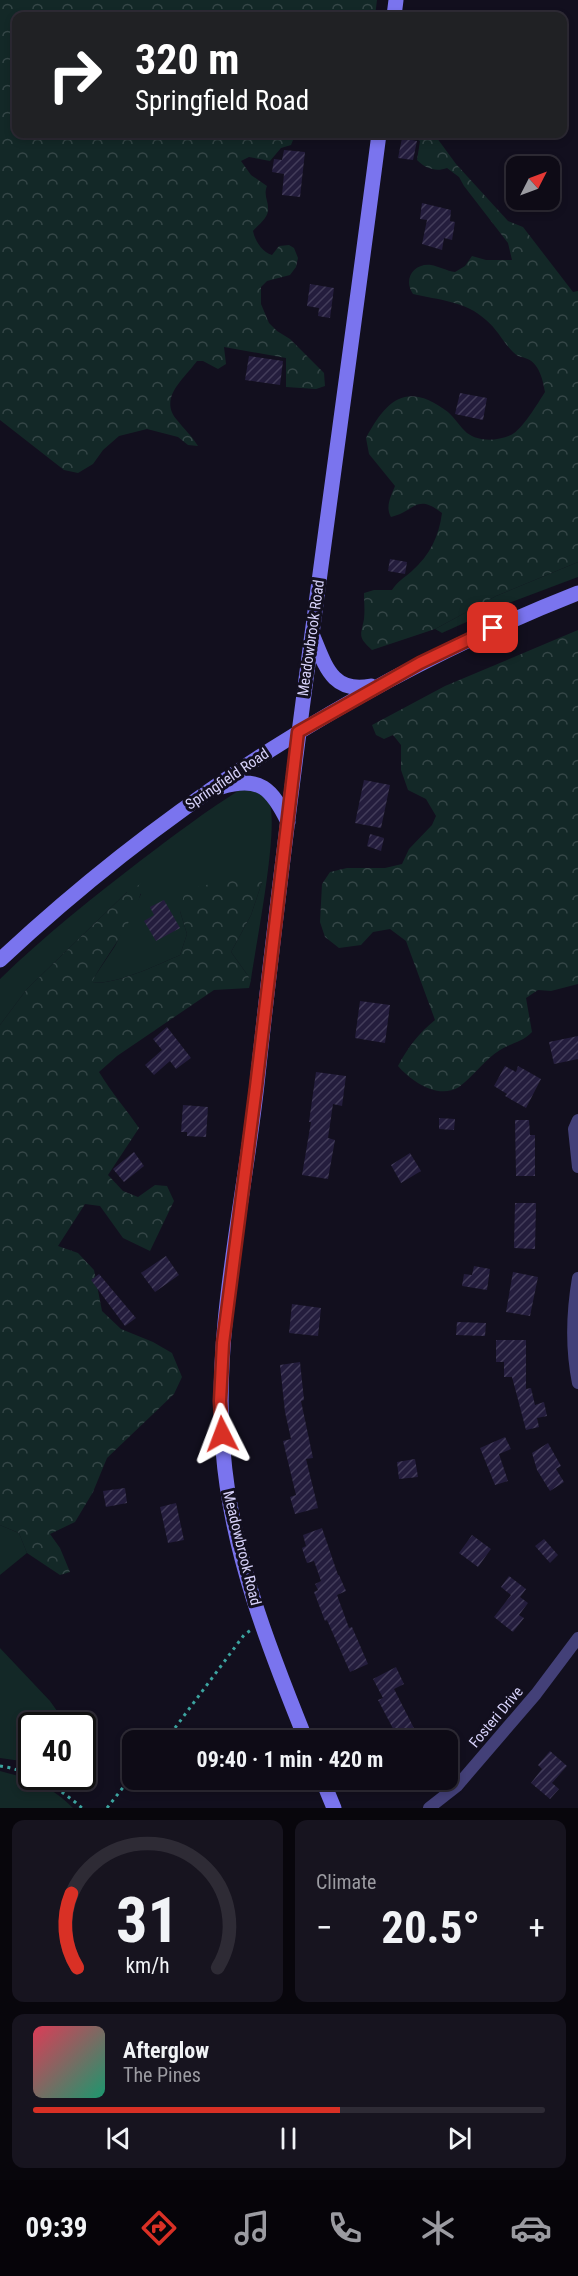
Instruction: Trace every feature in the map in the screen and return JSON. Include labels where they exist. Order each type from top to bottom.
[{"type":"street","name":"Meadowbrook Road","points":[[302,1730],[261,1623],[243,1565],[229,1507],[220,1401],[223,1343],[298,732],[378,138]]},
{"type":"street","name":"Springfield Road","points":[[0,960],[110,864],[208,791],[298,732],[383,684],[474,637],[578,593]]},
{"type":"street","points":[[312,632],[330,673],[339,684],[361,688],[383,684]]},
{"type":"street","points":[[208,791],[245,782],[258,785],[270,791],[277,799],[288,822]]},
{"type":"street","points":[[578,1120],[574,1129],[578,1167]]},
{"type":"street","points":[[578,1278],[572,1335],[578,1383]]},
{"type":"street","name":"Fosteri Drive","points":[[429,1808],[457,1786],[536,1694],[578,1638]]},
{"type":"street","points":[[327,1790],[334,1808]]},
{"type":"path","points":[[173,1730],[244,1635],[261,1623]]},
{"type":"path","points":[[0,1766],[11,1767],[48,1784],[82,1808]]},
{"type":"path","points":[[106,1808],[122,1788]]},
{"type":"green space","points":[[0,0],[377,0],[376,12],[12,12],[12,138],[291,138],[293,140],[291,145],[281,148],[270,161],[249,157],[241,161],[251,175],[267,186],[267,214],[253,231],[257,242],[262,249],[272,255],[279,246],[289,245],[294,248],[298,258],[296,267],[290,275],[267,281],[261,287],[261,304],[269,323],[290,339],[324,373],[325,386],[316,389],[286,387],[286,358],[224,347],[226,364],[218,369],[203,361],[197,361],[172,396],[170,404],[172,412],[198,446],[188,445],[178,437],[147,429],[119,436],[103,450],[93,464],[78,473],[64,470],[0,420]]},
{"type":"green space","points":[[414,138],[437,138],[456,164],[508,221],[523,227],[573,292],[578,291],[578,562],[496,596],[435,629],[372,650],[361,636],[364,593],[374,590],[392,590],[418,565],[433,545],[442,513],[427,504],[421,504],[391,517],[389,505],[395,486],[369,454],[366,438],[374,424],[390,404],[410,396],[434,403],[448,412],[464,431],[472,436],[488,440],[500,438],[511,435],[520,428],[545,392],[534,363],[515,354],[486,320],[461,305],[413,294],[410,289],[412,274],[425,265],[455,272],[465,266],[472,256],[486,260],[512,260],[508,243],[459,177],[447,168],[435,170],[417,160],[420,141]]},
{"type":"green space","points":[[578,562],[578,577],[509,603],[442,633],[435,629],[496,596]]},
{"type":"green space","points":[[578,630],[578,984],[551,991],[538,990],[526,998],[532,1032],[495,1054],[459,1087],[451,1090],[434,1090],[417,1083],[398,1066],[414,1041],[435,1020],[406,941],[390,929],[373,932],[361,945],[339,948],[325,937],[320,922],[322,884],[330,872],[347,868],[385,868],[402,864],[409,849],[432,825],[436,816],[426,799],[408,790],[401,770],[401,745],[393,735],[384,739],[376,735],[372,725],[445,686]]},
{"type":"green space","points":[[241,789],[264,795],[269,802],[272,815],[269,860],[251,980],[231,952],[251,915],[262,882],[180,911],[187,934],[180,955],[123,978],[100,983],[91,982],[115,946],[141,894],[127,892],[27,989],[0,1025],[0,979],[104,889]]},
{"type":"green space","points":[[253,878],[262,882],[251,915],[231,952],[251,980],[249,988],[214,990],[117,1056],[99,1072],[139,1128],[108,1175],[123,1191],[138,1197],[155,1185],[167,1186],[174,1201],[150,1251],[123,1238],[100,1206],[85,1204],[58,1246],[78,1253],[94,1270],[102,1311],[121,1329],[153,1342],[172,1353],[182,1377],[174,1394],[107,1458],[93,1492],[75,1522],[50,1534],[60,1548],[70,1572],[60,1575],[27,1553],[19,1533],[0,1525],[0,1025],[27,989],[127,892],[142,883],[136,908],[92,982],[100,983],[123,978],[180,955],[187,934],[180,911],[185,890],[219,882]]},
{"type":"green space","points":[[0,1525],[19,1533],[27,1553],[0,1575]]},
{"type":"green space","points":[[0,1648],[58,1712],[18,1712],[18,1761],[0,1758]]},
{"type":"green space","points":[[0,1771],[18,1776],[18,1790],[50,1790],[73,1808],[0,1808]]},
{"type":"building","points":[[402,138],[417,141],[413,160],[398,158]]},
{"type":"building","points":[[284,150],[305,152],[300,197],[282,195],[284,174],[272,172],[274,159],[282,160]]},
{"type":"building","points":[[422,203],[451,210],[450,221],[455,222],[452,240],[444,238],[442,250],[422,244],[427,220],[420,219]]},
{"type":"building","points":[[310,284],[334,288],[330,318],[318,316],[319,308],[307,306]]},
{"type":"building","points":[[249,356],[283,361],[280,385],[245,380]]},
{"type":"building","points":[[460,393],[487,398],[483,420],[455,414]]},
{"type":"building","points":[[390,559],[407,562],[405,574],[388,571]]},
{"type":"building","points":[[364,780],[390,785],[381,828],[355,823]]},
{"type":"building","points":[[370,834],[384,838],[381,851],[367,846]]},
{"type":"building","points":[[164,900],[180,928],[156,941],[144,921],[154,915],[150,907]]},
{"type":"building","points":[[360,1001],[390,1005],[385,1043],[355,1038]]},
{"type":"building","points":[[167,1027],[191,1058],[176,1069],[170,1061],[154,1075],[145,1065],[162,1050],[153,1039]]},
{"type":"building","points":[[578,1036],[578,1059],[554,1064],[549,1042]]},
{"type":"building","points":[[505,1066],[516,1072],[518,1066],[541,1079],[526,1108],[505,1096],[507,1094],[494,1086]]},
{"type":"building","points":[[316,1072],[346,1076],[342,1106],[333,1104],[328,1138],[335,1140],[328,1179],[302,1175]]},
{"type":"building","points":[[183,1105],[208,1107],[206,1137],[187,1136],[187,1132],[181,1132]]},
{"type":"building","points":[[439,1118],[455,1119],[454,1130],[439,1129]]},
{"type":"building","points":[[515,1120],[529,1120],[530,1135],[535,1135],[535,1176],[516,1176]]},
{"type":"building","points":[[134,1152],[144,1166],[124,1182],[113,1169]]},
{"type":"building","points":[[410,1153],[421,1171],[401,1183],[391,1165]]},
{"type":"building","points":[[515,1203],[536,1203],[535,1249],[514,1248]]},
{"type":"building","points":[[166,1256],[179,1275],[155,1292],[141,1273]]},
{"type":"building","points":[[474,1266],[490,1269],[487,1290],[462,1286],[464,1274],[472,1275]]},
{"type":"building","points":[[513,1272],[538,1277],[530,1316],[506,1312]]},
{"type":"building","points":[[99,1274],[136,1318],[125,1326],[91,1280]]},
{"type":"building","points":[[292,1304],[321,1308],[318,1336],[289,1333]]},
{"type":"building","points":[[457,1322],[486,1323],[485,1336],[456,1335]]},
{"type":"building","points":[[496,1340],[526,1340],[526,1389],[531,1388],[535,1405],[544,1402],[547,1416],[537,1418],[539,1427],[526,1430],[512,1377],[504,1377],[504,1362],[496,1362]]},
{"type":"building","points":[[300,1362],[304,1400],[301,1401],[313,1458],[306,1459],[318,1508],[295,1514],[290,1497],[296,1495],[283,1441],[291,1439],[285,1412],[280,1365]]},
{"type":"building","points":[[505,1437],[511,1449],[499,1454],[508,1481],[495,1485],[480,1448]]},
{"type":"building","points":[[548,1443],[561,1466],[556,1469],[564,1482],[550,1491],[537,1470],[532,1453]]},
{"type":"building","points":[[415,1459],[418,1477],[399,1479],[397,1462]]},
{"type":"building","points":[[125,1488],[127,1503],[106,1507],[103,1491]]},
{"type":"building","points":[[176,1503],[184,1540],[168,1543],[160,1507]]},
{"type":"building","points":[[322,1528],[346,1591],[337,1595],[349,1628],[352,1627],[368,1664],[350,1672],[327,1620],[325,1621],[314,1592],[318,1590],[315,1584],[321,1581],[314,1561],[307,1563],[302,1548],[306,1546],[303,1535]]},
{"type":"building","points":[[472,1535],[491,1549],[478,1567],[459,1553]]},
{"type":"building","points":[[544,1539],[558,1555],[550,1563],[535,1546]]},
{"type":"building","points":[[509,1576],[526,1589],[520,1597],[528,1603],[519,1615],[524,1618],[513,1632],[494,1617],[511,1595],[501,1587]]},
{"type":"building","points":[[396,1667],[404,1684],[394,1689],[415,1730],[394,1730],[378,1700],[383,1698],[373,1679]]},
{"type":"building","points":[[550,1751],[567,1766],[552,1783],[559,1789],[550,1799],[531,1783],[542,1769],[538,1765]]},
{"type":"route","points":[[222,1434],[220,1401],[223,1343],[298,732],[420,663],[493,628]]}]
